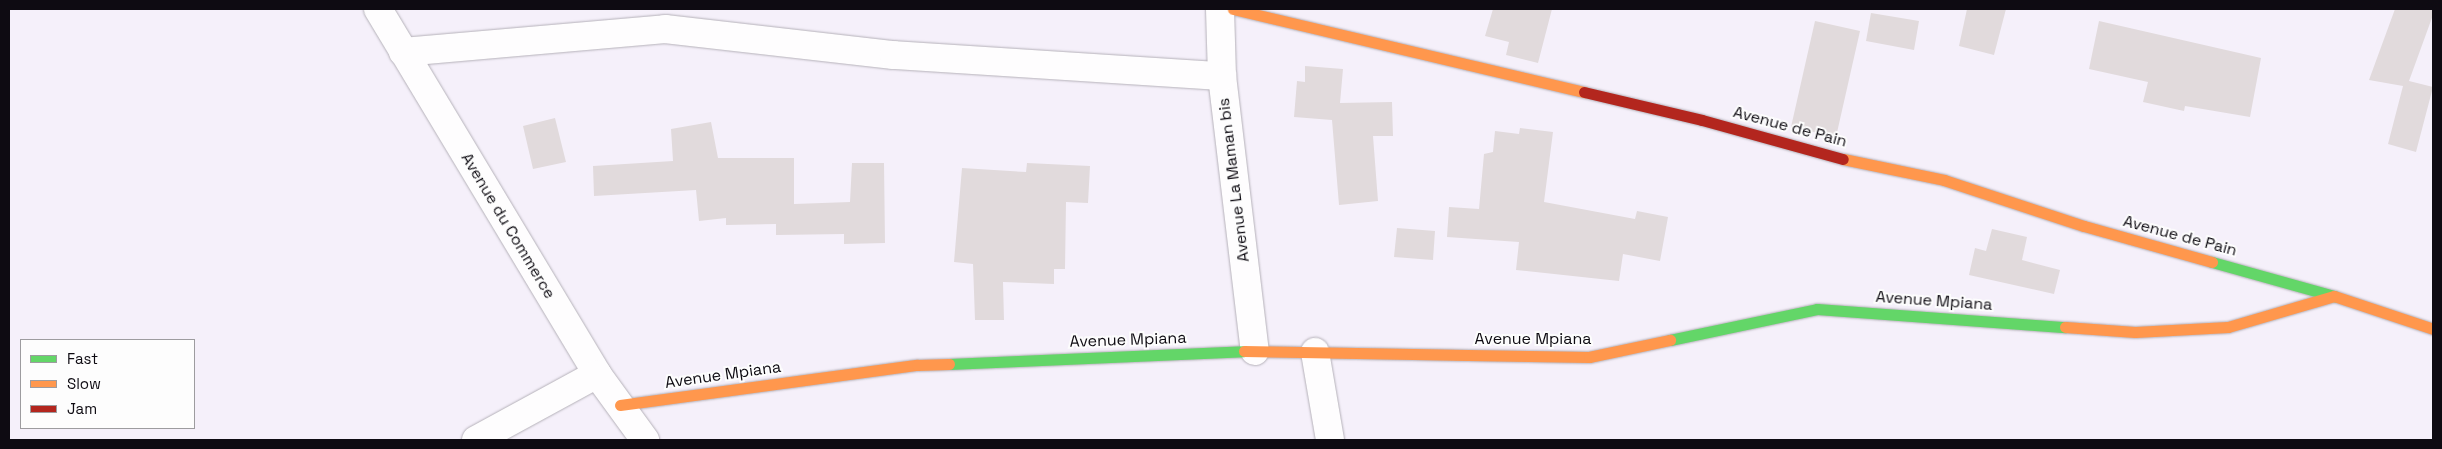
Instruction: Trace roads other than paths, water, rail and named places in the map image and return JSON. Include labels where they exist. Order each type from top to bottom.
[{"type":"street","name":"Avenue du Commerce","points":[[378,9],[597,374],[645,440]]},
{"type":"street","name":"Avenue La Maman bis","points":[[1220,9],[1222,76],[1255,351]]},
{"type":"street","name":"Avenue de Pain","points":[[1233,9],[1702,120],[1826,155],[1944,180],[2084,226],[2334,296]]},
{"type":"street","points":[[403,52],[665,29],[894,55],[1222,76]]},
{"type":"street","points":[[2334,296],[2433,329]]},
{"type":"street","name":"Avenue Mpiana","points":[[620,405],[917,365],[1255,351],[1589,357],[1817,309],[2135,332],[2228,327],[2334,296]]},
{"type":"street","points":[[1316,352],[1330,440]]},
{"type":"street","points":[[476,440],[597,374]]}]
